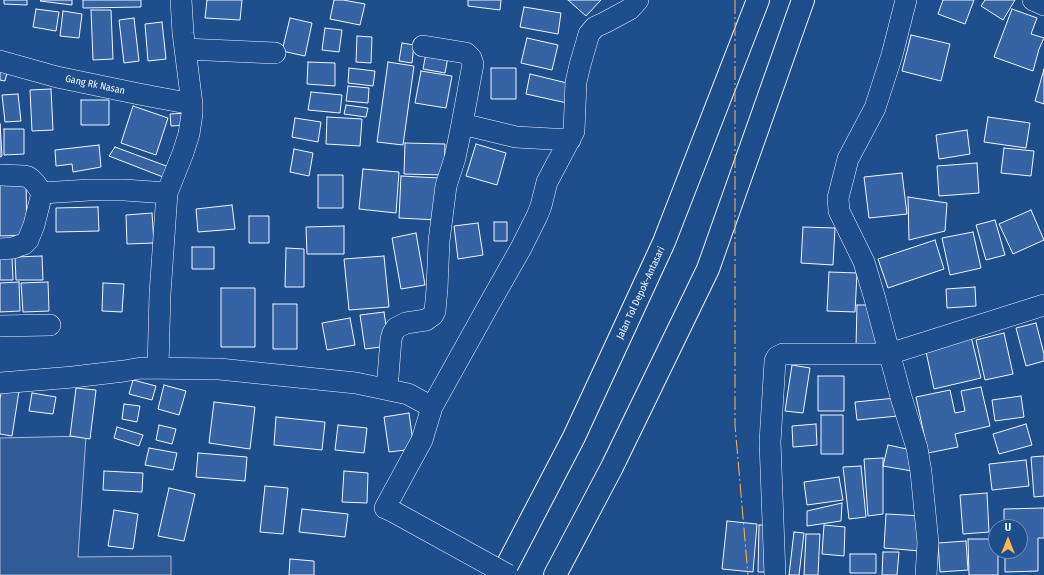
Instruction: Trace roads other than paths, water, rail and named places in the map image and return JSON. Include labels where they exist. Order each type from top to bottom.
[{"type":"highway","name":"Jalan Tol Depok–Antasari","points":[[502,575],[574,437],[664,242],[758,0]]},
{"type":"highway","points":[[554,575],[612,467],[708,269],[803,0]]},
{"type":"street","points":[[158,367],[160,294],[167,193],[183,153],[189,134],[192,114],[181,0]]},
{"type":"street","points":[[508,575],[385,508],[422,440],[432,407],[490,300],[521,248],[541,206],[547,182],[574,131],[576,88],[588,34],[595,27],[630,8],[638,0]]},
{"type":"street","points":[[906,0],[892,55],[875,108],[848,159],[838,198],[839,211],[864,262],[900,397],[917,448],[922,472],[928,543],[926,575]]},
{"type":"street","points":[[1033,0],[1044,5]]},
{"type":"street","points":[[387,389],[391,339],[393,332],[396,328],[406,323],[426,320],[433,315],[435,311],[439,241],[446,186],[455,158],[473,64],[470,56],[466,54],[423,46]]},
{"type":"street","points":[[185,48],[275,53]]},
{"type":"street","name":"Gang Rk Nasan","points":[[0,60],[57,77],[192,104]]},
{"type":"street","points":[[462,124],[516,137],[570,140]]},
{"type":"street","points":[[0,176],[28,177],[42,193]]},
{"type":"street","points":[[42,193],[88,190],[124,190],[167,193]]},
{"type":"street","points":[[0,249],[13,248],[24,244],[28,240],[34,225],[42,193]]},
{"type":"street","points":[[774,575],[770,442],[775,361],[777,357],[783,354],[889,354],[1044,305]]},
{"type":"street","points":[[0,326],[50,324]]},
{"type":"street","points":[[0,383],[72,377],[141,368],[226,369],[356,383],[408,394],[432,407]]}]
